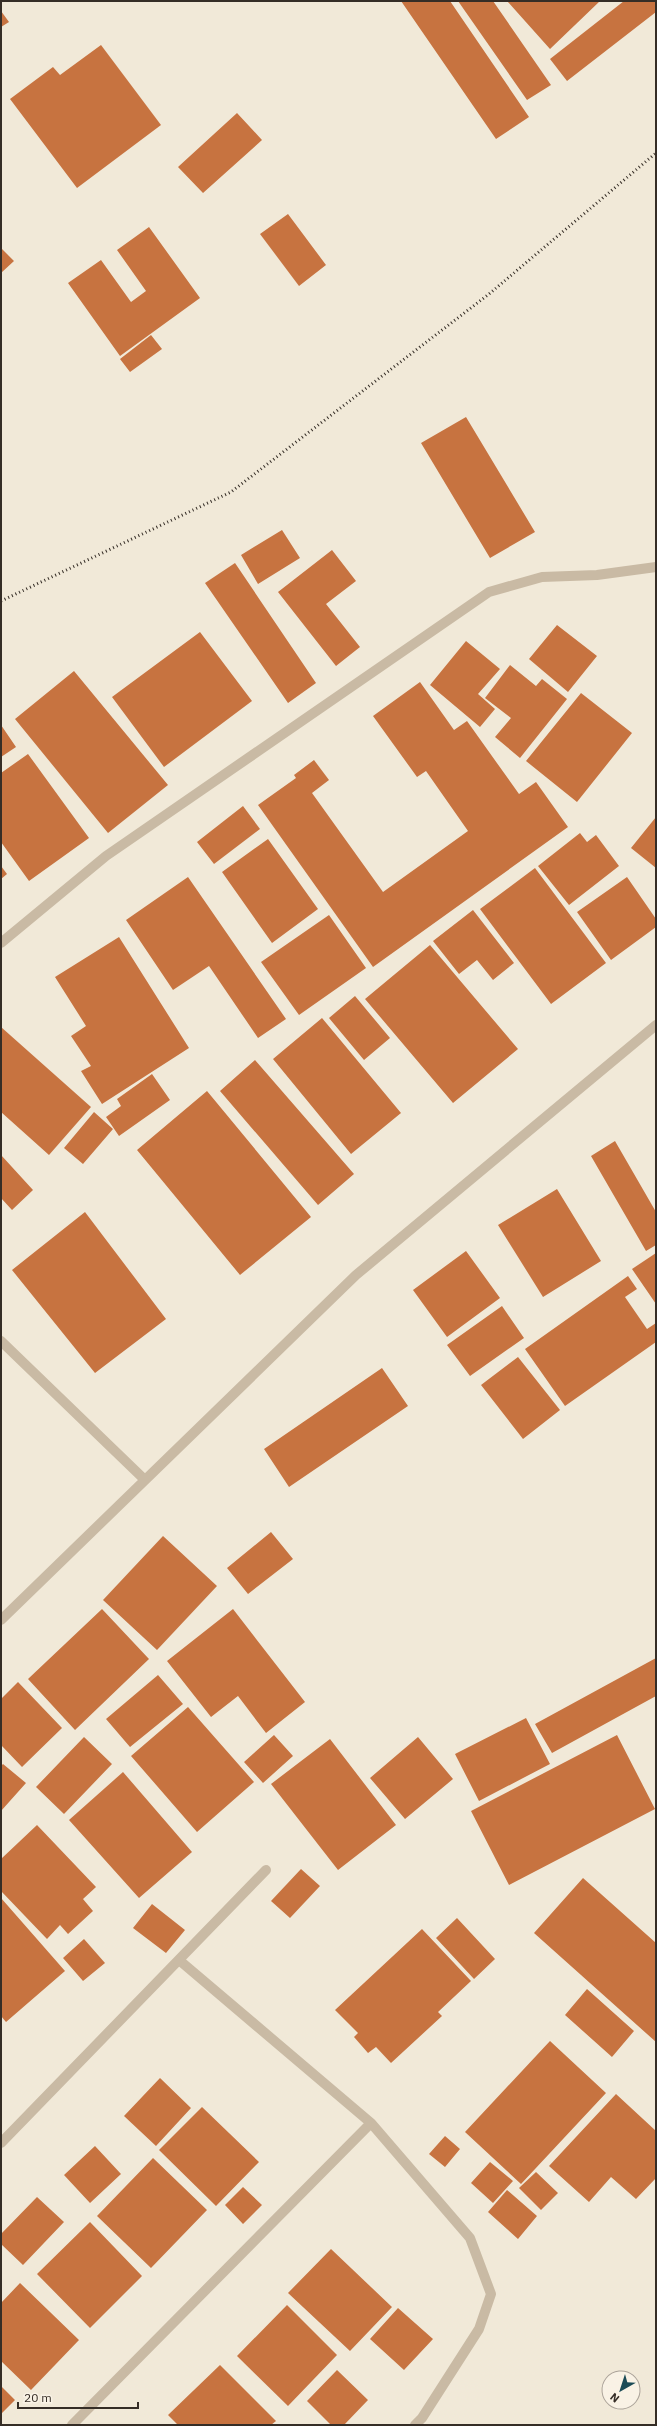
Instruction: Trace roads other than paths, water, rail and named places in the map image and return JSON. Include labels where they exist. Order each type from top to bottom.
[{"type":"street","points":[[1,942],[106,856],[489,592],[542,577],[596,575],[656,567]]},
{"type":"street","points":[[1,1620],[356,1275],[656,1026]]},
{"type":"street","points":[[1,1341],[145,1480]]},
{"type":"street","points":[[1,2144],[266,1870]]},
{"type":"street","points":[[179,1960],[371,2123],[470,2238],[491,2294],[479,2330],[422,2423]]},
{"type":"street","points":[[72,2425],[371,2123]]},
{"type":"railway","points":[[1,601],[231,492],[489,294],[656,153]]}]
